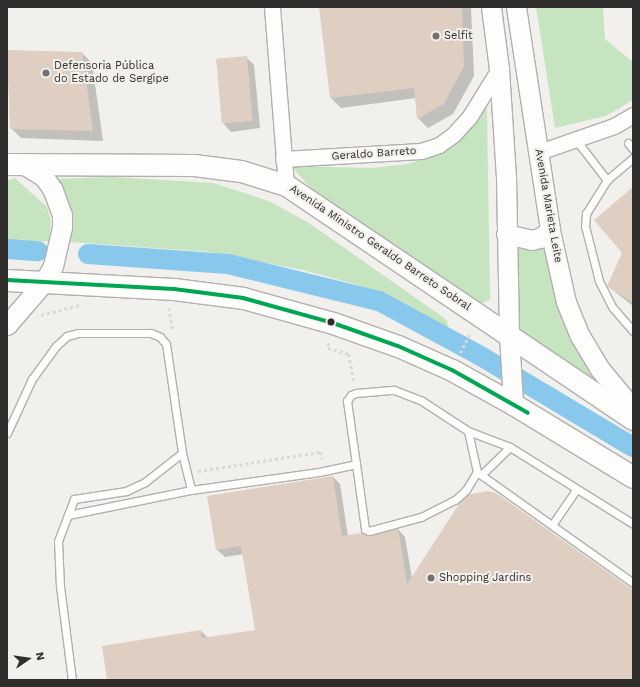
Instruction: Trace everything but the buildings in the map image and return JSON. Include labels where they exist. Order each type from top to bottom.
[{"type":"main road","name":"Avenida Ministro Geraldo Barreto Sobral","points":[[16,164],[75,163],[194,165],[241,171],[286,185],[509,343],[633,419]]},
{"type":"main road","points":[[7,280],[174,289],[243,298],[333,323],[398,346],[513,397],[633,477]]},
{"type":"street","points":[[272,7],[286,185]]},
{"type":"street","points":[[491,7],[499,69],[506,177],[509,343],[513,397]]},
{"type":"street","name":"Avenida Marieta Leite","points":[[516,7],[550,230],[566,302],[580,336],[599,368],[633,409]]},
{"type":"street","name":"Geraldo Barreto","points":[[283,160],[413,152],[439,145],[453,135],[470,116],[499,69]]},
{"type":"street","points":[[539,152],[614,126],[633,115]]},
{"type":"street","points":[[7,325],[44,282],[54,266],[59,248],[62,215],[52,190],[44,176],[16,164]]},
{"type":"street","points":[[506,234],[531,240],[540,238],[550,230]]},
{"type":"lane","points":[[576,140],[607,180]]},
{"type":"lane","points":[[628,143],[633,149]]},
{"type":"lane","points":[[633,158],[607,180],[586,213],[585,226],[599,281],[613,308],[633,331]]},
{"type":"lane","points":[[7,433],[32,379],[56,346],[67,336],[78,333],[151,333],[160,337],[166,344],[182,453],[191,490]]},
{"type":"lane","points":[[510,447],[479,474],[466,490],[439,509],[421,517],[367,531],[365,529],[347,401],[351,395],[356,393],[394,390],[405,392],[468,430],[510,447],[576,490],[633,524]]},
{"type":"lane","points":[[468,430],[479,474],[633,583]]},
{"type":"lane","points":[[72,680],[60,586],[58,541],[74,499],[126,491],[145,482],[182,453]]},
{"type":"lane","points":[[68,515],[191,490],[324,471],[356,464]]},
{"type":"lane","points":[[552,525],[576,490]]},
{"type":"lane","points":[[612,512],[633,530]]},
{"type":"path","points":[[75,284],[80,306]]},
{"type":"path","points":[[21,309],[31,323],[52,310],[87,305]]},
{"type":"path","points":[[162,306],[169,307],[174,338]]},
{"type":"path","points":[[333,323],[328,348],[350,354],[356,393]]},
{"type":"path","points":[[460,352],[471,331]]},
{"type":"path","points":[[194,465],[196,472],[321,452],[324,471]]},
{"type":"green space","points":[[536,7],[603,7],[605,39],[633,62],[633,100],[606,116],[555,128]]},
{"type":"green space","points":[[487,108],[490,300],[479,304],[318,196],[291,166],[373,168],[408,164],[437,155],[453,146]]},
{"type":"green space","points":[[112,177],[213,183],[269,201],[309,223],[447,320],[448,330],[358,285],[303,270],[211,252],[70,242],[71,229],[50,179]]},
{"type":"green space","points":[[15,178],[47,207],[51,222],[49,241],[7,243],[7,181]]},
{"type":"green space","points":[[546,240],[577,347],[593,379],[518,333],[513,243],[522,248],[535,248]]},
{"type":"waterway","points":[[7,249],[38,251]]},
{"type":"waterway","points":[[88,254],[228,264],[379,301],[479,355],[633,447]]},
{"type":"transit line","points":[[7,280],[174,289],[243,298],[333,323],[398,346],[452,370],[528,413]]},
{"type":"place","name":"Selfit","points":[[436,36]]},
{"type":"place","name":"Defensoria Pública do Estado de Sergipe","points":[[46,73]]},
{"type":"place","name":"Shopping Jardins","points":[[431,578]]}]
